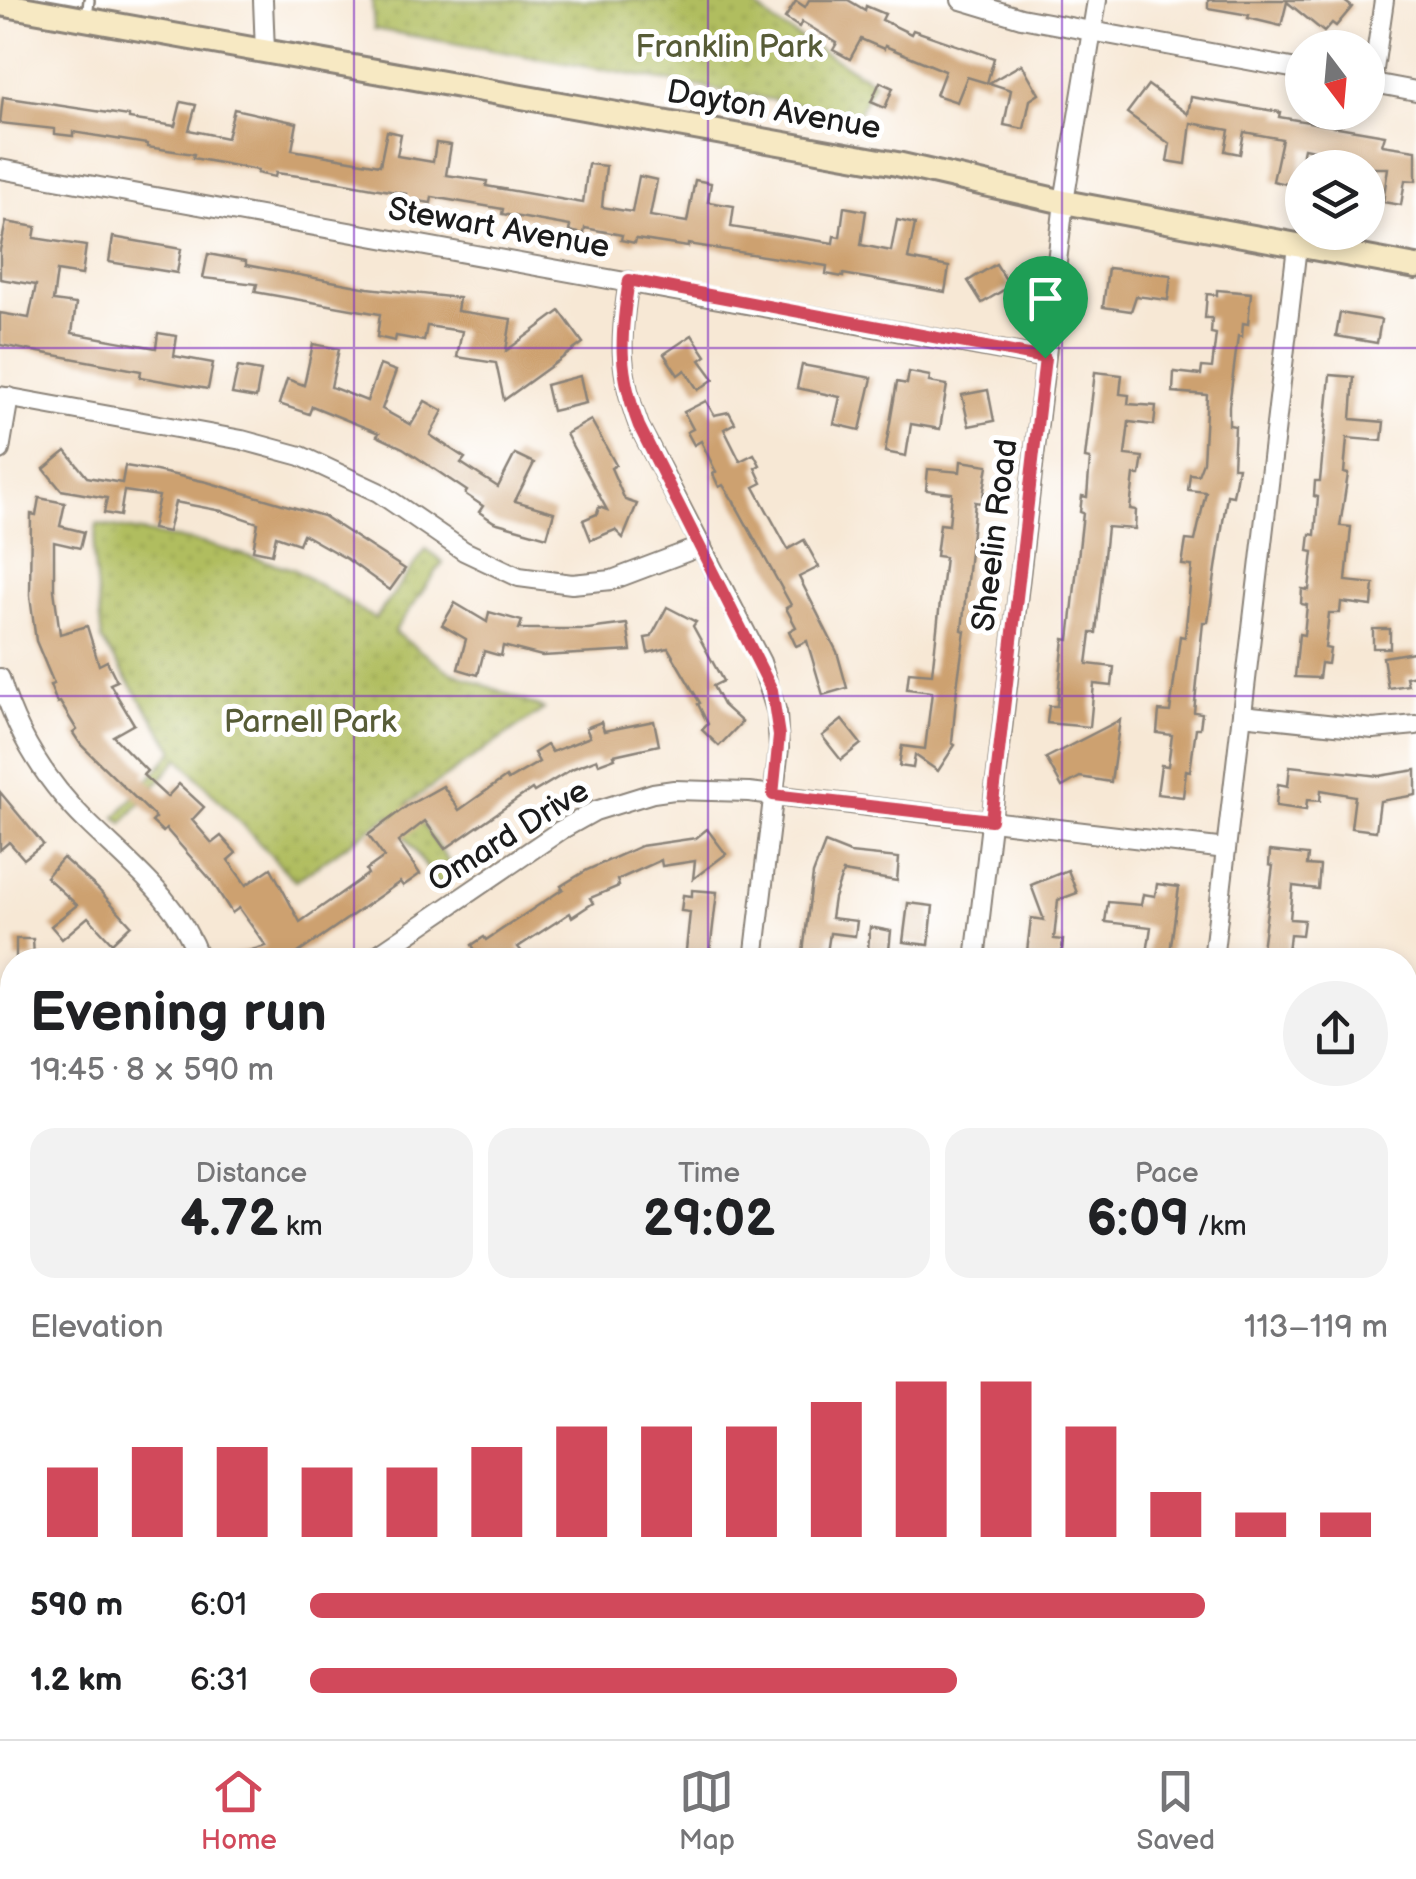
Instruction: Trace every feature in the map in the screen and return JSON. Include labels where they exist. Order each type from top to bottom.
[{"type":"main road","name":"Dayton Avenue","points":[[0,4],[88,10],[266,52],[897,164],[1064,202],[1285,244]]},
{"type":"main road","name":"Dayton Avenue","points":[[1320,250],[1416,267]]},
{"type":"street","points":[[262,0],[266,52]]},
{"type":"street","points":[[962,0],[1021,18],[1285,67]]},
{"type":"street","name":"Sheelin Road","points":[[976,948],[1064,202],[1097,0]]},
{"type":"street","points":[[1379,30],[1384,0]]},
{"type":"street","points":[[1385,86],[1416,91]]},
{"type":"street","name":"Stewart Avenue","points":[[0,168],[1045,358]]},
{"type":"street","points":[[1214,948],[1297,250]]},
{"type":"street","points":[[629,280],[620,341],[627,394],[639,426],[772,690],[779,736],[755,948]]},
{"type":"street","points":[[0,450],[5,396],[242,440],[301,456],[378,492],[464,551],[519,577],[572,584],[612,580],[702,546]]},
{"type":"street","points":[[0,678],[23,736],[55,786],[88,824],[164,896],[195,948]]},
{"type":"street","points":[[1242,715],[1373,729],[1416,725]]},
{"type":"street","name":"Omard Drive","points":[[388,948],[595,811],[674,790],[719,789],[1226,848]]},
{"type":"green space","name":"Franklin Park","points":[[372,0],[749,0],[775,23],[874,82],[858,115],[374,29]]},
{"type":"green space","name":"Parnell Park","points":[[97,524],[202,543],[293,569],[375,619],[426,549],[443,562],[394,632],[447,670],[544,709],[408,803],[457,874],[439,886],[390,815],[295,881],[179,758],[123,823],[116,817],[174,750],[102,641],[93,552]]},
{"type":"building","points":[[809,0],[848,0],[865,10],[866,6],[885,14],[882,20],[911,34],[913,30],[994,58],[987,83],[967,77],[957,102],[936,95],[945,71],[885,46],[884,49],[861,39],[850,59],[833,50],[837,43],[802,22],[799,27],[785,18],[796,1],[805,7]]},
{"type":"building","points":[[1208,0],[1343,0],[1352,7],[1336,26],[1332,23],[1326,30],[1287,2],[1281,26],[1248,18],[1249,15],[1208,8]]},
{"type":"building","points":[[1022,64],[1039,94],[1030,100],[1024,129],[1004,125],[1011,90],[989,83]]},
{"type":"building","points":[[880,82],[893,88],[885,108],[871,102]]},
{"type":"building","points":[[1148,85],[1188,114],[1191,97],[1280,112],[1279,117],[1285,118],[1285,130],[1356,130],[1385,135],[1382,145],[1416,150],[1416,181],[1405,180],[1401,205],[1385,202],[1385,150],[1304,148],[1285,150],[1285,184],[1273,181],[1282,139],[1244,132],[1240,154],[1225,151],[1229,130],[1191,123],[1186,164],[1167,161],[1170,144],[1127,113]]},
{"type":"building","points":[[3,97],[175,126],[181,102],[196,105],[189,130],[227,138],[234,109],[297,123],[292,150],[380,165],[387,131],[401,134],[397,156],[433,162],[436,143],[451,145],[446,175],[583,203],[588,164],[606,166],[602,207],[632,212],[639,176],[657,180],[650,216],[687,222],[695,180],[711,183],[708,202],[734,206],[731,227],[833,243],[834,236],[840,237],[844,207],[866,211],[861,245],[891,251],[897,220],[915,224],[908,259],[949,267],[945,292],[826,274],[827,266],[688,244],[636,239],[635,243],[621,240],[622,235],[585,228],[584,234],[569,231],[570,226],[502,214],[503,209],[432,197],[431,203],[406,199],[407,194],[328,180],[276,173],[275,177],[147,144],[73,132],[73,136],[55,134],[55,129],[0,123]]},
{"type":"building","points":[[6,222],[36,227],[34,238],[86,246],[82,275],[57,271],[53,301],[76,304],[72,333],[156,348],[158,333],[177,336],[174,356],[213,363],[208,389],[140,377],[141,371],[0,345],[0,313],[29,318],[36,285],[0,279],[0,250]]},
{"type":"building","points":[[113,237],[181,249],[177,273],[109,262]]},
{"type":"building","points":[[208,254],[368,288],[459,298],[457,311],[511,319],[506,351],[560,311],[583,343],[504,400],[496,363],[457,357],[462,331],[427,326],[424,341],[377,337],[380,314],[255,292],[257,284],[203,278]]},
{"type":"building","points":[[996,264],[1010,286],[982,303],[968,281]]},
{"type":"building","points":[[1108,268],[1171,275],[1168,300],[1136,296],[1131,311],[1103,307]]},
{"type":"building","points":[[1217,290],[1251,293],[1248,324],[1243,323],[1242,337],[1238,336],[1229,406],[1229,425],[1235,426],[1233,467],[1238,467],[1233,496],[1227,495],[1208,622],[1203,622],[1194,712],[1202,713],[1190,771],[1186,770],[1183,797],[1157,794],[1161,765],[1168,766],[1172,735],[1157,733],[1159,711],[1170,712],[1180,636],[1185,637],[1192,566],[1182,565],[1186,540],[1195,541],[1206,492],[1188,490],[1190,474],[1198,475],[1203,462],[1207,395],[1173,392],[1174,372],[1201,375],[1202,367],[1212,368],[1216,334],[1211,333],[1212,318],[1205,318],[1207,294],[1217,295]]},
{"type":"building","points":[[1340,313],[1381,320],[1377,343],[1336,336]]},
{"type":"building","points":[[692,335],[706,356],[700,360],[714,379],[698,390],[685,370],[678,375],[664,354]]},
{"type":"building","points":[[313,344],[339,349],[331,387],[367,401],[380,365],[396,371],[382,409],[411,425],[425,401],[443,411],[430,435],[465,458],[461,463],[498,487],[515,454],[534,463],[515,501],[554,512],[547,537],[494,522],[479,512],[483,506],[465,494],[467,491],[403,448],[377,436],[379,433],[312,406],[309,414],[279,404],[287,379],[304,385]]},
{"type":"building","points":[[802,365],[872,378],[860,430],[834,424],[840,397],[797,388]]},
{"type":"building","points":[[238,367],[261,371],[256,398],[232,394]]},
{"type":"building","points":[[909,372],[930,376],[929,382],[947,385],[940,429],[911,424],[906,456],[885,452],[897,382],[907,384]]},
{"type":"building","points":[[1095,372],[1122,375],[1120,394],[1129,395],[1128,404],[1156,406],[1154,425],[1129,422],[1125,455],[1143,457],[1140,475],[1134,475],[1130,509],[1136,510],[1135,529],[1107,527],[1096,633],[1091,633],[1087,664],[1114,667],[1112,686],[1094,684],[1090,727],[1047,723],[1049,706],[1057,706],[1064,639],[1069,640],[1082,496],[1087,497],[1090,459],[1085,458]]},
{"type":"building","points":[[1330,375],[1354,377],[1351,419],[1384,422],[1382,441],[1347,438],[1344,473],[1348,474],[1340,526],[1351,527],[1346,581],[1374,584],[1372,606],[1341,602],[1340,613],[1329,613],[1325,648],[1330,649],[1328,664],[1321,663],[1319,678],[1295,677],[1299,634],[1304,635],[1307,605],[1301,604],[1302,589],[1309,590],[1313,552],[1308,551],[1310,534],[1315,535],[1315,481],[1320,481]]},
{"type":"building","points":[[580,376],[586,403],[552,411],[546,385]]},
{"type":"building","points":[[988,390],[994,421],[969,426],[962,395]]},
{"type":"building","points":[[706,401],[714,415],[729,412],[735,423],[724,429],[740,461],[754,454],[762,483],[754,487],[788,549],[804,540],[819,567],[799,577],[837,652],[847,688],[823,695],[807,641],[796,646],[789,631],[796,627],[786,608],[791,605],[734,502],[723,485],[719,487],[701,441],[694,445],[687,432],[693,429],[684,412]]},
{"type":"building","points":[[591,420],[616,465],[611,468],[625,500],[637,504],[623,538],[615,530],[591,540],[583,520],[597,514],[599,507],[607,510],[566,434]]},
{"type":"building","points":[[66,451],[87,477],[122,483],[125,466],[156,471],[323,516],[405,569],[390,590],[303,534],[299,544],[276,536],[272,554],[253,550],[258,523],[175,502],[168,532],[152,529],[159,496],[124,491],[120,516],[104,513],[107,498],[61,490],[44,469]]},
{"type":"building","points":[[961,461],[988,465],[982,503],[975,502],[952,743],[955,745],[938,771],[915,755],[913,768],[899,766],[902,746],[925,749],[932,692],[907,689],[909,672],[932,674],[945,557],[936,556],[940,524],[949,525],[952,493],[926,490],[928,469],[960,472]]},
{"type":"building","points":[[39,498],[65,503],[60,526],[84,532],[80,548],[54,542],[54,590],[60,634],[87,626],[99,665],[107,661],[117,681],[110,684],[134,724],[113,736],[147,771],[143,775],[167,797],[179,784],[204,807],[192,820],[212,843],[221,836],[236,853],[228,860],[246,885],[271,868],[300,922],[368,874],[366,870],[384,857],[368,835],[443,786],[459,810],[506,777],[508,780],[539,762],[534,753],[547,745],[552,752],[590,737],[586,728],[601,722],[604,731],[654,721],[659,745],[574,768],[534,792],[532,789],[445,849],[425,821],[398,842],[420,874],[403,886],[400,882],[305,948],[259,948],[266,946],[239,908],[232,913],[211,880],[166,829],[163,832],[152,822],[156,818],[81,745],[73,733],[77,730],[60,702],[57,703],[50,685],[54,684],[36,641],[30,596],[31,514],[36,515]]},
{"type":"building","points":[[455,603],[487,622],[489,612],[522,621],[519,629],[588,629],[627,624],[631,651],[542,656],[503,646],[501,656],[484,651],[478,675],[458,669],[466,639],[442,625]]},
{"type":"building","points":[[667,607],[696,622],[693,626],[723,681],[713,686],[723,705],[742,722],[719,746],[702,730],[708,724],[700,703],[668,648],[648,653],[645,638],[651,637]]},
{"type":"building","points":[[1373,629],[1390,629],[1390,648],[1373,648]]},
{"type":"building","points":[[1414,652],[1416,675],[1406,677],[1408,685],[1388,688],[1383,657]]},
{"type":"building","points":[[842,720],[861,744],[841,760],[822,736]]},
{"type":"building","points":[[1120,720],[1111,782],[1080,777],[1062,787],[1046,758]]},
{"type":"building","points":[[1290,766],[1379,776],[1416,770],[1416,795],[1380,801],[1376,831],[1351,828],[1355,796],[1321,790],[1320,801],[1307,800],[1306,810],[1276,806],[1278,784],[1288,786]]},
{"type":"building","points":[[0,792],[43,844],[24,859],[9,842],[0,850]]},
{"type":"building","points":[[707,829],[726,854],[693,879],[695,861],[662,866],[661,860],[617,880],[619,886],[590,898],[593,903],[572,917],[570,913],[519,948],[472,945],[484,937],[486,940],[587,870],[641,846],[696,838]]},
{"type":"building","points":[[825,843],[850,853],[899,858],[897,881],[843,872],[831,918],[857,921],[855,936],[830,933],[828,948],[804,948],[813,874]]},
{"type":"building","points":[[1270,851],[1308,855],[1307,865],[1320,866],[1318,889],[1293,886],[1290,919],[1304,920],[1302,935],[1290,934],[1288,948],[1262,948],[1273,866],[1269,865]]},
{"type":"building","points":[[63,858],[131,925],[112,943],[88,917],[62,939],[51,926],[77,905],[46,877]]},
{"type":"building","points":[[1068,870],[1077,893],[1058,900],[1054,939],[1063,940],[1062,948],[1027,948],[1031,918],[1044,920],[1031,885]]},
{"type":"building","points":[[1157,884],[1179,887],[1171,948],[1148,948],[1151,927],[1105,922],[1108,902],[1141,905],[1143,894],[1155,896]]},
{"type":"building","points":[[692,890],[717,892],[710,948],[686,948],[690,912],[681,911],[683,895],[692,896]]},
{"type":"building","points":[[908,903],[933,906],[929,945],[903,942]]},
{"type":"building","points":[[870,927],[891,931],[889,948],[868,948]]},
{"type":"building","points":[[16,939],[33,939],[33,948],[16,948]]},
{"type":"route","points":[[629,280],[1045,358],[991,820],[773,795],[779,736],[772,690],[639,426],[627,394],[620,341],[629,280]]}]
